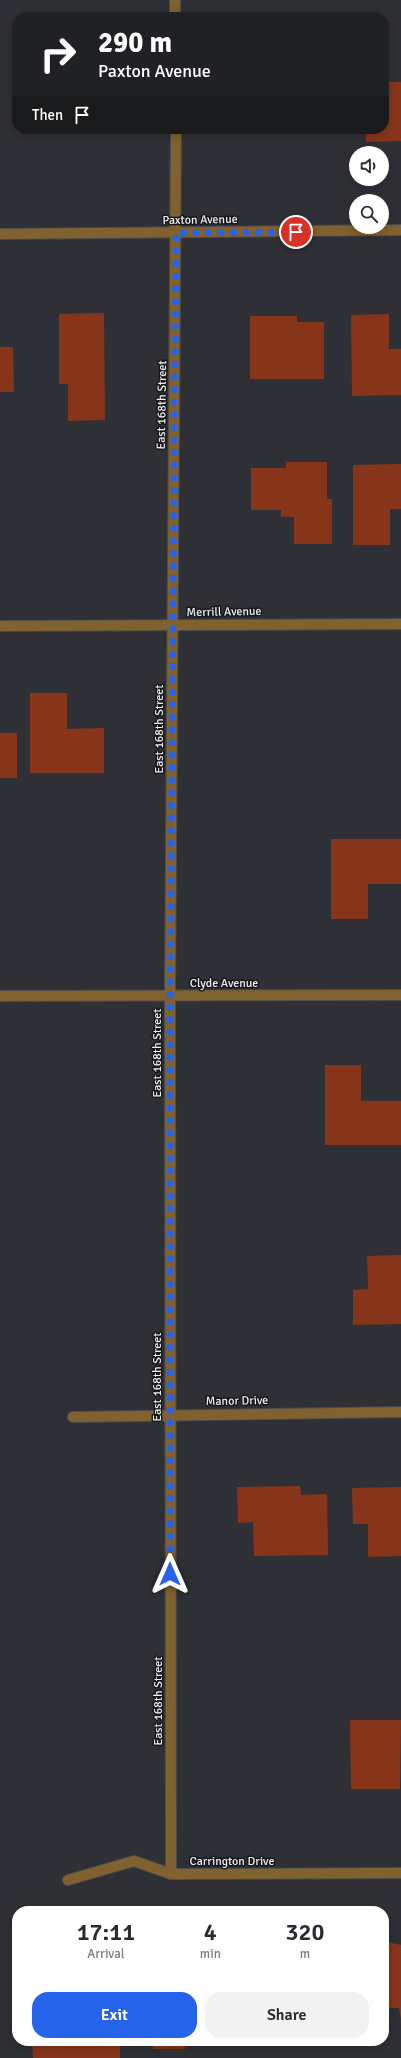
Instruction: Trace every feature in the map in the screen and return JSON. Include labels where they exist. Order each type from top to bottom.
[{"type":"street","points":[[175,0],[175,12]]},
{"type":"street","name":"East 168th Street","points":[[170,1874],[170,996],[176,134]]},
{"type":"street","name":"Paxton Avenue","points":[[0,234],[401,230]]},
{"type":"street","name":"Merrill Avenue","points":[[0,626],[401,624]]},
{"type":"street","name":"Clyde Avenue","points":[[0,996],[401,995]]},
{"type":"street","name":"Manor Drive","points":[[73,1417],[401,1412]]},
{"type":"street","name":"Carrington Drive","points":[[68,1880],[134,1861],[170,1874],[401,1873]]},
{"type":"building","points":[[389,82],[401,82],[401,141],[366,142],[366,134],[389,134]]},
{"type":"building","points":[[104,313],[105,420],[68,421],[68,384],[59,384],[59,314]]},
{"type":"building","points":[[389,314],[389,349],[401,349],[401,395],[352,396],[351,315]]},
{"type":"building","points":[[250,316],[297,316],[297,322],[324,322],[324,379],[250,379]]},
{"type":"building","points":[[0,347],[13,347],[14,392],[0,392]]},
{"type":"building","points":[[286,462],[327,462],[327,499],[332,499],[332,544],[294,544],[294,517],[281,517],[281,510],[251,510],[251,468],[286,468]]},
{"type":"building","points":[[401,464],[401,509],[390,509],[390,545],[353,545],[353,465]]},
{"type":"building","points":[[30,693],[67,693],[67,729],[104,728],[104,773],[30,773]]},
{"type":"building","points":[[0,733],[17,733],[17,778],[0,778]]},
{"type":"building","points":[[331,839],[401,839],[401,884],[368,884],[368,919],[331,919]]},
{"type":"building","points":[[325,1065],[361,1065],[361,1101],[401,1101],[401,1145],[325,1145]]},
{"type":"building","points":[[401,1255],[401,1324],[353,1325],[353,1290],[368,1289],[367,1256]]},
{"type":"building","points":[[300,1486],[301,1495],[327,1494],[328,1555],[254,1556],[253,1522],[238,1523],[237,1487]]},
{"type":"building","points":[[401,1487],[401,1556],[368,1557],[368,1524],[353,1524],[352,1488]]},
{"type":"building","points":[[350,1720],[401,1720],[400,1789],[351,1789]]},
{"type":"building","points":[[389,1942],[401,1945],[401,2019],[399,2008],[389,2008]]},
{"type":"building","points":[[32,2046],[120,2046],[120,2058],[33,2058]]},
{"type":"building","points":[[153,2046],[185,2046],[185,2049],[153,2049]]},
{"type":"route","points":[[170,1574],[170,996],[176,233],[296,232]]}]
